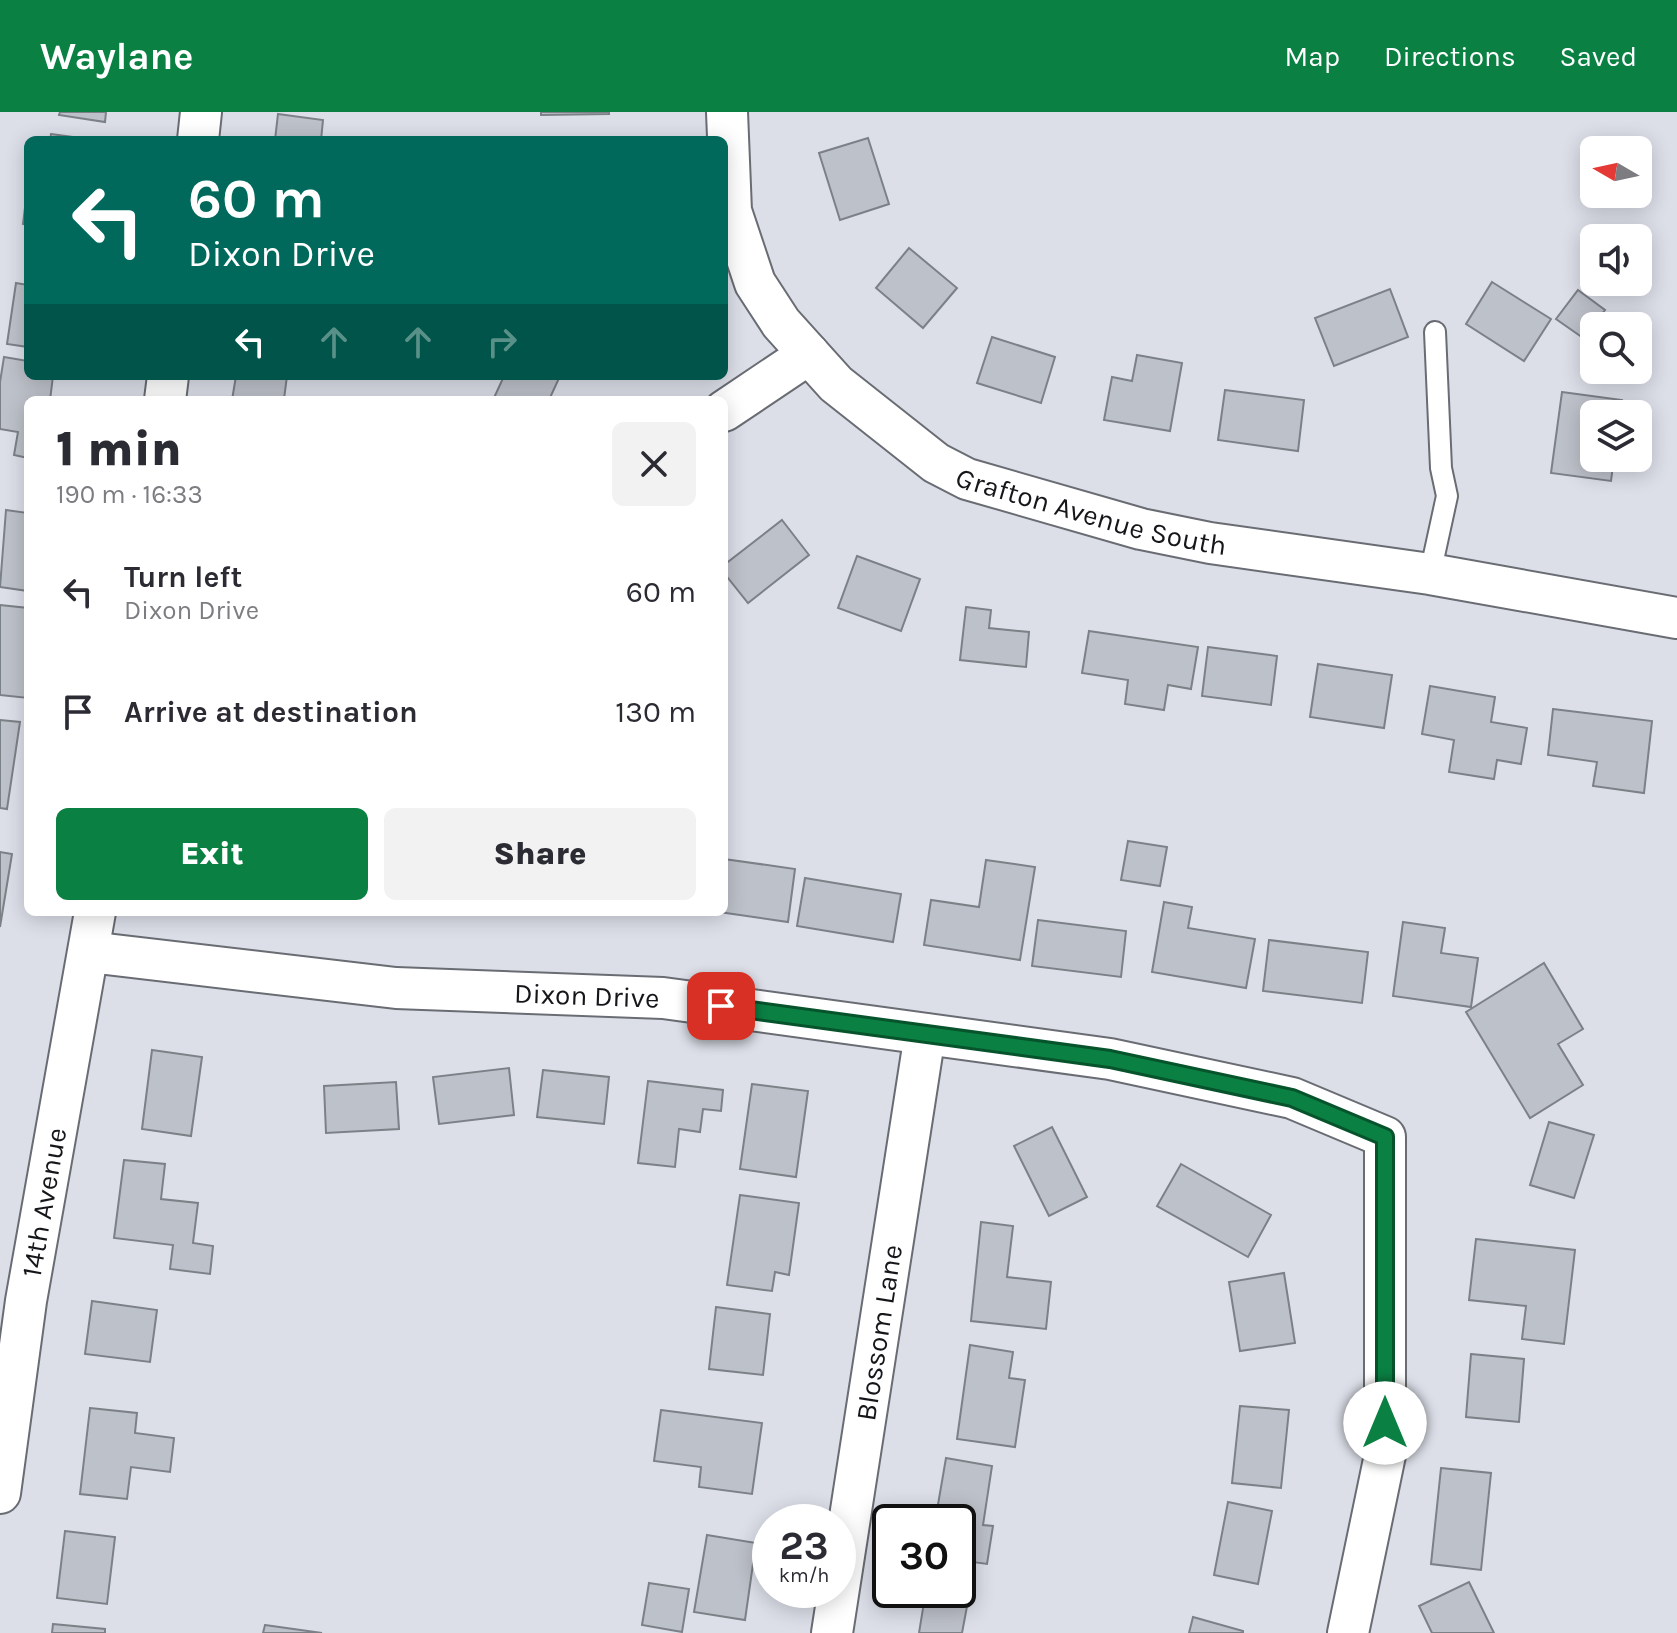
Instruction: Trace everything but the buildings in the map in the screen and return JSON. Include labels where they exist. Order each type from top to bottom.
[{"type":"street","points":[[198,136],[201,112]]},
{"type":"street","name":"Grafton Avenue South","points":[[727,112],[728,136]]},
{"type":"street","name":"Grafton Avenue South","points":[[728,137],[731,211],[755,283],[781,323],[836,384],[936,463],[967,479],[1141,529],[1210,543],[1430,574],[1677,618]]},
{"type":"street","points":[[728,408],[809,354]]},
{"type":"street","name":"14th Avenue","points":[[0,1493],[13,1298],[94,916]]},
{"type":"street","name":"Dixon Drive","points":[[89,952],[396,988],[663,998],[1110,1059],[1292,1098],[1385,1137],[1385,1455],[1348,1633]]},
{"type":"street","name":"Blossom Lane","points":[[832,1633],[925,1034]]},
{"type":"lane","points":[[1430,574],[1447,496],[1441,468],[1435,332]]},
{"type":"route","points":[[721,1006],[1110,1059],[1292,1098],[1385,1137],[1385,1423]]}]
